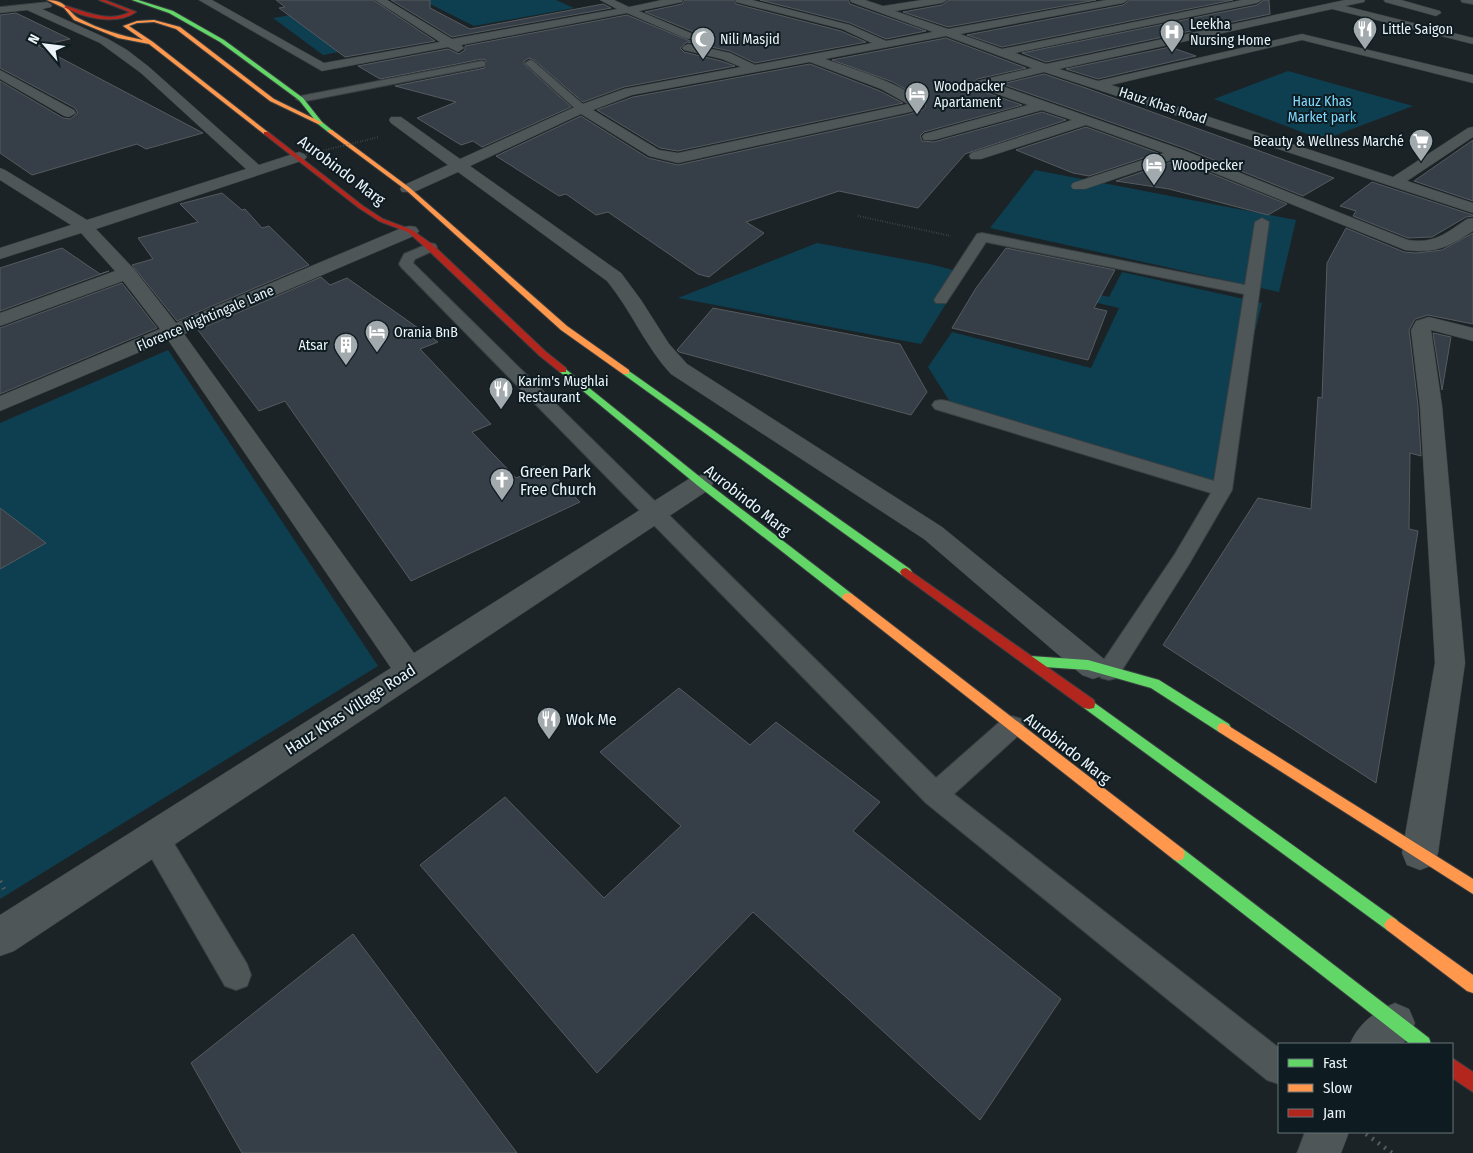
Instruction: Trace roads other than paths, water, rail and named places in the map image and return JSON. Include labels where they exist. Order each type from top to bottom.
[{"type":"main road","points":[[58,4],[105,19],[124,17],[134,12],[100,0]]},
{"type":"main road","name":"Aurobindo Marg","points":[[134,0],[171,12],[222,42],[301,99],[320,123],[408,189],[564,328],[1030,661],[1473,985]]},
{"type":"main road","name":"Aurobindo Marg","points":[[58,4],[76,18],[120,37],[151,43],[361,207],[381,220],[410,230],[430,246],[543,354],[701,483],[1012,726],[1396,1037]]},
{"type":"main road","points":[[151,43],[125,26],[137,22],[154,21],[178,28],[272,100],[320,123]]},
{"type":"main road","points":[[1030,661],[1101,669],[1155,684],[1473,887]]},
{"type":"main road","points":[[1453,1068],[1473,1083]]},
{"type":"street","points":[[204,0],[322,67],[678,0]]},
{"type":"street","points":[[380,0],[463,52]]},
{"type":"street","points":[[606,0],[688,42],[752,68]]},
{"type":"street","points":[[740,0],[846,27],[884,44]]},
{"type":"street","name":"Hauz Khas Road","points":[[855,0],[1045,68],[1473,208]]},
{"type":"street","points":[[883,10],[942,0]]},
{"type":"street","points":[[408,189],[582,109],[629,92],[1122,0]]},
{"type":"street","points":[[1002,52],[1257,0]]},
{"type":"street","points":[[1360,0],[1045,68],[982,84],[1178,153],[1405,244],[1429,248],[1438,245],[1473,223]]},
{"type":"street","points":[[1389,0],[1445,15]]},
{"type":"street","points":[[0,10],[23,2],[58,4]]},
{"type":"street","points":[[23,2],[104,41],[123,53],[145,70],[257,171]]},
{"type":"street","points":[[1333,7],[1473,40]]},
{"type":"street","points":[[1287,16],[1315,23]]},
{"type":"street","points":[[1100,85],[1302,37],[1473,79]]},
{"type":"street","points":[[582,109],[654,153],[678,158],[857,120],[917,105],[913,100],[882,85],[811,58]]},
{"type":"street","points":[[0,74],[69,113]]},
{"type":"street","points":[[930,136],[1043,105]]},
{"type":"street","points":[[396,120],[614,277],[631,298],[668,360],[679,369],[933,533],[1101,669]]},
{"type":"street","points":[[976,156],[1088,120]]},
{"type":"street","points":[[1395,182],[1473,131]]},
{"type":"street","points":[[1079,186],[1178,153]]},
{"type":"street","points":[[0,254],[299,157]]},
{"type":"street","points":[[0,173],[84,226],[126,273],[172,331],[409,670]]},
{"type":"street","name":"Florence Nightingale Lane","points":[[0,404],[410,230]]},
{"type":"street","points":[[0,320],[126,273]]},
{"type":"street","points":[[1420,853],[1462,658],[1420,330],[1423,325],[1433,323],[1473,334]]},
{"type":"street","name":"Hauz Khas Village Road","points":[[0,937],[409,670],[701,483]]},
{"type":"street","points":[[1319,1153],[1327,1133]]},
{"type":"lane","points":[[1465,0],[1473,2]]},
{"type":"lane","points":[[530,63],[582,109]]},
{"type":"lane","points":[[301,99],[482,64]]},
{"type":"lane","points":[[1101,669],[1141,618],[1203,528],[1222,490],[1262,222]]},
{"type":"lane","points":[[941,300],[982,237],[1252,291]]},
{"type":"lane","points":[[430,246],[409,257],[406,264],[935,795],[1278,1067]]},
{"type":"lane","points":[[941,405],[1222,490]]},
{"type":"lane","points":[[935,795],[1012,726]]},
{"type":"lane","points":[[154,836],[236,975]]},
{"type":"place","name":"Little Saigon","points":[[1365,50]]},
{"type":"place","name":"Leekha Nursing Home","points":[[1172,53]]},
{"type":"place","name":"Nili Masjid","points":[[703,60]]},
{"type":"place","name":"Woodpacker Apartament","points":[[917,115]]},
{"type":"place","name":"Beauty & Wellness Marché","points":[[1421,162]]},
{"type":"place","name":"Woodpecker","points":[[1154,186]]},
{"type":"place","name":"Orania BnB","points":[[377,353]]},
{"type":"place","name":"Atsar","points":[[346,366]]},
{"type":"place","name":"Karim's Mughlai Restaurant","points":[[501,410]]},
{"type":"place","name":"Green Park Free Church","points":[[502,501]]},
{"type":"place","name":"Wok Me","points":[[549,740]]},
{"type":"park label","name":"Hauz Khas Market park","points":[[1322,109]]}]
